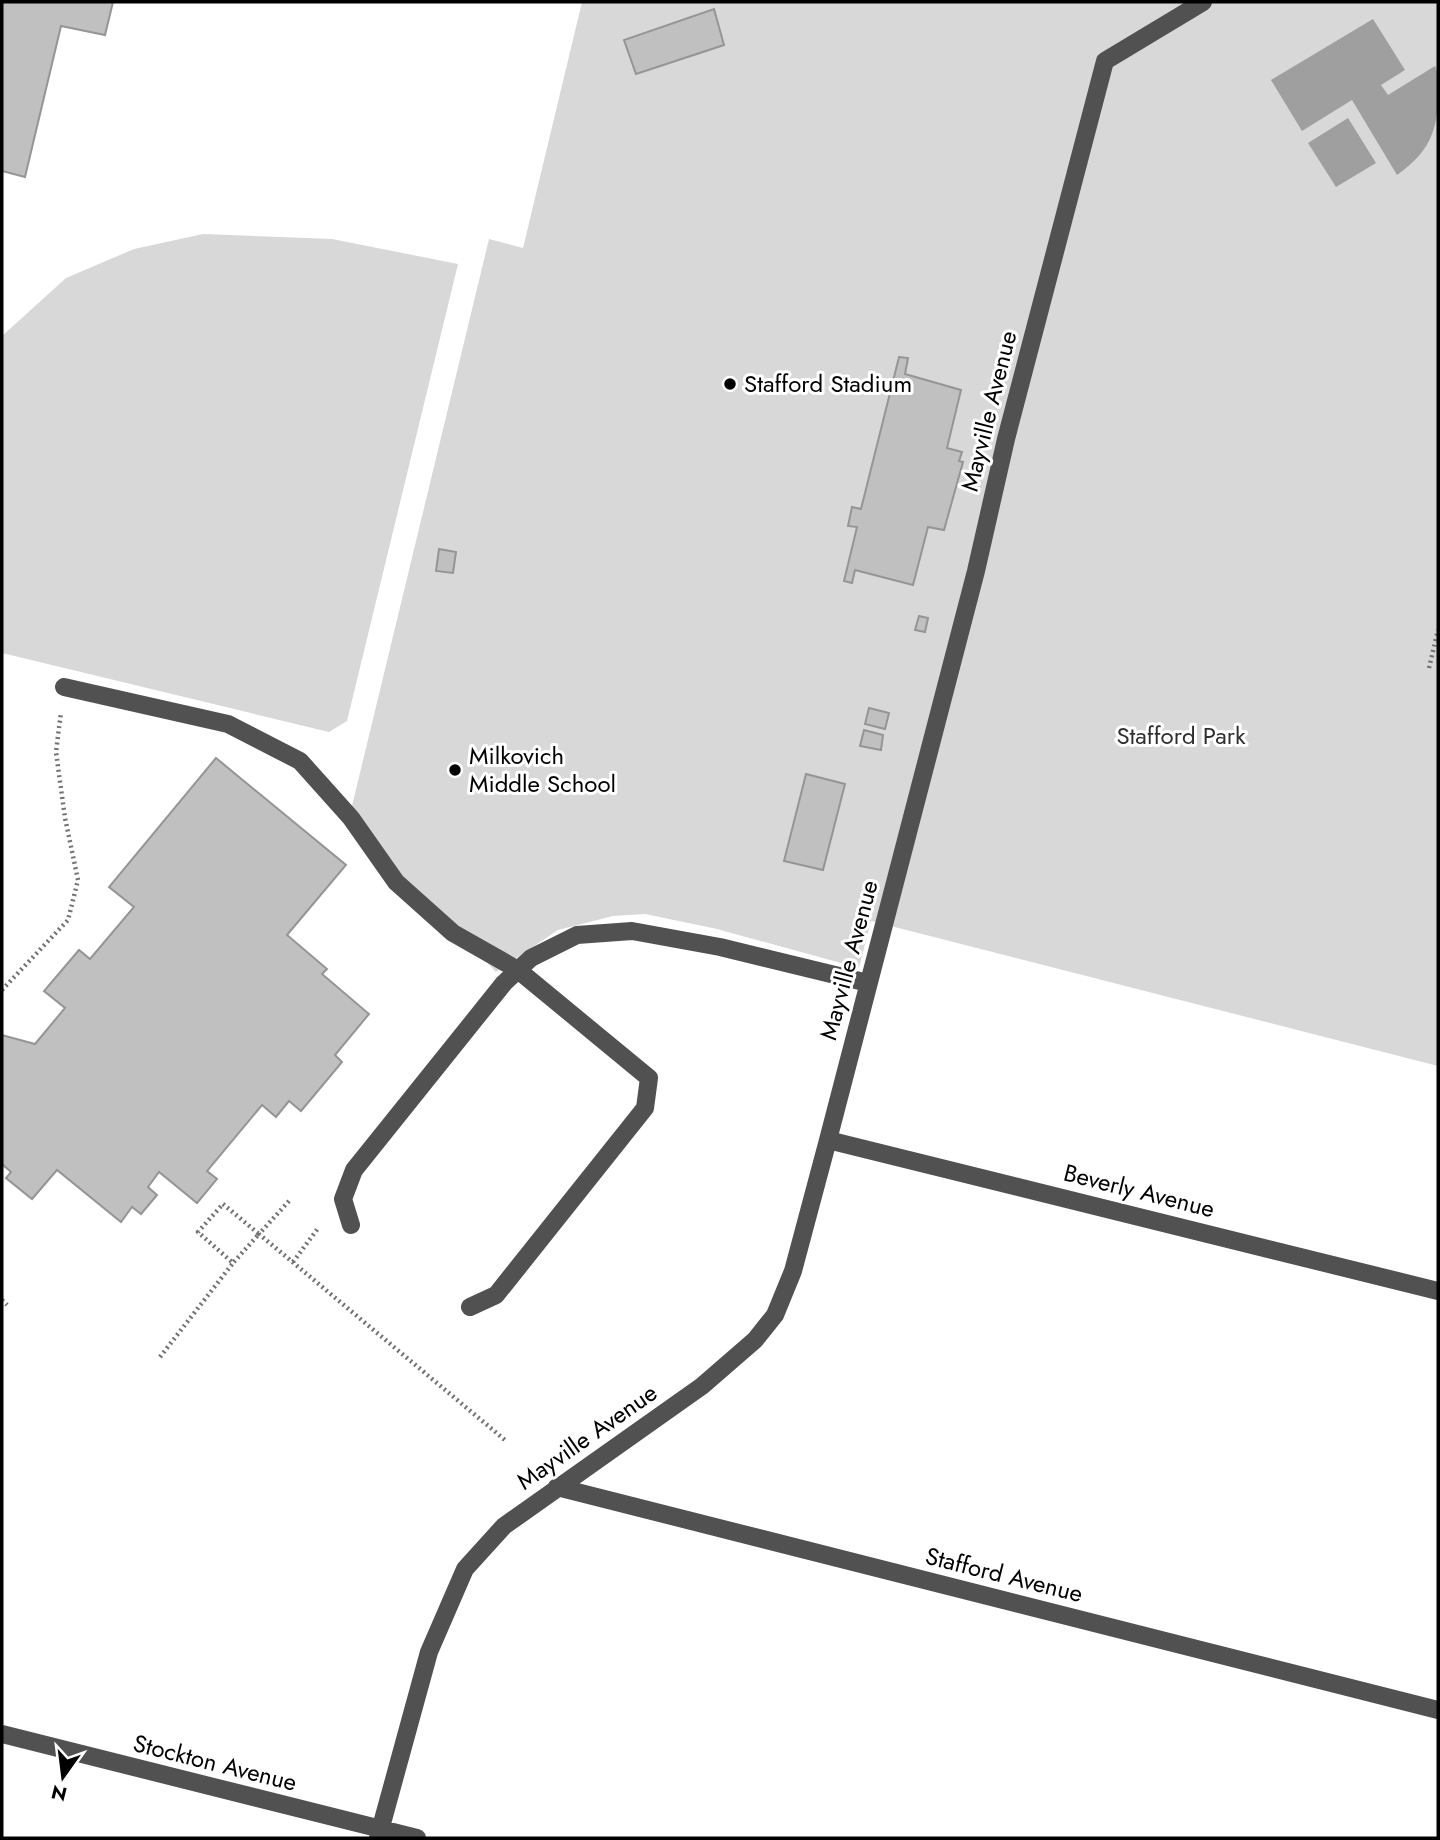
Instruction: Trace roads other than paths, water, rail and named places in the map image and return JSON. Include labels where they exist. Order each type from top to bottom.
[{"type":"street","name":"Mayville Avenue","points":[[379,1834],[429,1652],[465,1569],[504,1526],[702,1386],[755,1340],[775,1315],[793,1271],[828,1139],[1105,61],[1203,2]]},
{"type":"street","points":[[64,687],[228,724],[300,761],[351,818],[396,882],[453,933],[518,970],[649,1078],[645,1108],[496,1295],[470,1307]]},
{"type":"street","points":[[351,1225],[343,1199],[354,1170],[504,982],[531,958],[577,935],[632,931],[720,947],[868,983]]},
{"type":"street","name":"Beverly Avenue","points":[[828,1139],[1438,1291]]},
{"type":"street","name":"Stafford Avenue","points":[[557,1487],[1438,1710]]},
{"type":"street","name":"Stockton Avenue","points":[[2,1734],[379,1834],[416,1838]]},
{"type":"place","name":"Stafford Stadium","points":[[730,384]]},
{"type":"place","name":"Milkovich Middle School","points":[[455,770]]},
{"type":"park label","name":"Stafford Park","points":[[1181,736]]}]
